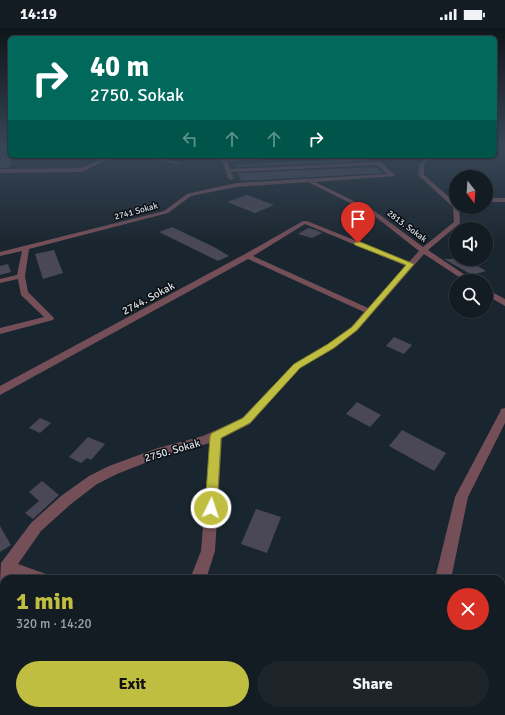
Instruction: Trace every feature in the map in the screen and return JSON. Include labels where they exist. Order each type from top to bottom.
[{"type":"street","points":[[232,180],[234,185]]},
{"type":"street","name":"2741 Sokak","points":[[0,254],[166,212],[189,195],[234,185],[305,180]]},
{"type":"street","name":"2813. Sokak","points":[[306,180],[374,213],[423,250],[459,274]]},
{"type":"street","points":[[427,180],[449,200]]},
{"type":"street","points":[[493,200],[505,200]]},
{"type":"street","name":"2750. Sokak","points":[[3,572],[36,527],[66,500],[93,480],[113,470],[158,453],[206,440],[246,421],[297,366],[331,346],[354,329],[423,250],[457,223],[456,214]]},
{"type":"street","name":"2744. Sokak","points":[[0,391],[248,256],[305,222],[410,264]]},
{"type":"street","points":[[0,332],[50,318],[24,293],[21,276],[26,248]]},
{"type":"street","points":[[248,256],[369,312]]},
{"type":"street","points":[[0,281],[21,276]]},
{"type":"street","points":[[493,296],[505,304]]},
{"type":"street","points":[[444,575],[462,497],[505,412]]},
{"type":"street","points":[[199,575],[208,551],[216,436]]},
{"type":"street","points":[[3,572],[19,575]]},
{"type":"building","points":[[247,195],[274,205],[255,213],[227,202]]},
{"type":"building","points":[[172,227],[214,247],[229,256],[218,261],[159,232]]},
{"type":"building","points":[[308,228],[322,233],[312,238],[298,234]]},
{"type":"building","points":[[54,250],[63,273],[43,279],[35,254]]},
{"type":"building","points":[[8,264],[11,272],[0,275],[0,266]]},
{"type":"building","points":[[456,266],[478,266],[486,271],[470,274]]},
{"type":"building","points":[[394,337],[412,345],[404,354],[386,346]]},
{"type":"building","points":[[357,402],[381,415],[370,427],[346,414]]},
{"type":"building","points":[[40,418],[51,423],[40,433],[29,428]]},
{"type":"building","points":[[402,430],[446,453],[434,471],[389,446]]},
{"type":"building","points":[[88,437],[105,444],[91,460],[87,458],[81,463],[69,457]]},
{"type":"building","points":[[42,481],[59,495],[33,519],[25,513],[39,501],[29,492]]},
{"type":"building","points":[[256,509],[281,517],[267,553],[241,544]]},
{"type":"building","points":[[0,526],[11,545],[0,552]]},
{"type":"route","points":[[211,508],[216,436],[246,421],[285,381],[297,366],[331,346],[354,329],[410,264],[358,243]]}]
